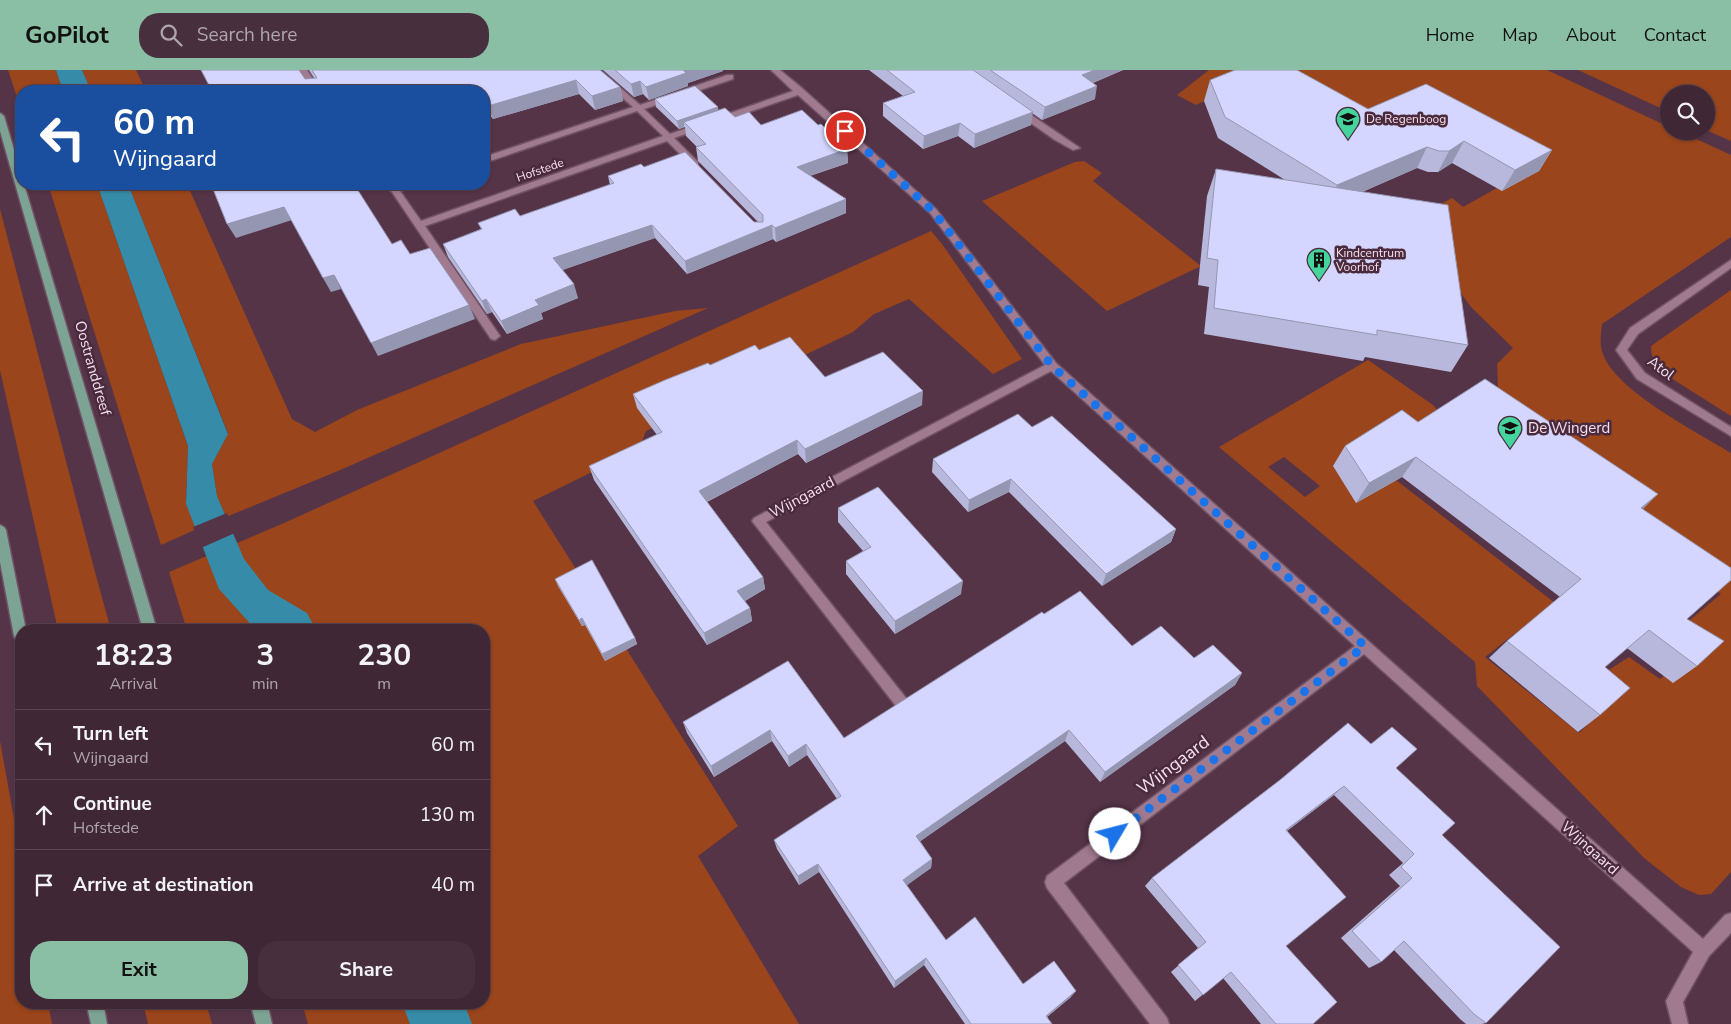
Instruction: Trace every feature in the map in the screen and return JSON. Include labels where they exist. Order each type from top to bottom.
[{"type":"main road","name":"Oostranddreef","points":[[0,116],[15,167]]},
{"type":"main road","name":"Oostranddreef","points":[[22,190],[148,624]]},
{"type":"main road","points":[[0,530],[19,624]]},
{"type":"main road","points":[[96,1009],[99,1024]]},
{"type":"main road","points":[[260,1009],[264,1024]]},
{"type":"street","points":[[304,70],[313,85]]},
{"type":"street","points":[[594,70],[639,108],[701,170]]},
{"type":"street","points":[[775,70],[800,91]]},
{"type":"street","name":"Hofstede","points":[[490,158],[730,77]]},
{"type":"street","name":"Hofstede","points":[[419,225],[800,91]]},
{"type":"street","name":"Wijngaard","points":[[800,91],[933,211],[1052,366],[1703,950]]},
{"type":"street","points":[[1009,104],[1058,138],[1076,148]]},
{"type":"street","points":[[395,190],[495,336]]},
{"type":"street","name":"Atol","points":[[1731,264],[1634,331],[1621,350],[1641,376],[1731,432]]},
{"type":"street","name":"Wijngaard","points":[[902,702],[758,521],[1052,366]]},
{"type":"street","name":"Wijngaard","points":[[1161,1024],[1053,882],[1365,646]]},
{"type":"street","points":[[1680,1024],[1674,1001],[1703,950],[1731,921]]},
{"type":"shaded area","points":[[8,70],[56,70],[61,85],[15,85],[15,91]]},
{"type":"shaded area","points":[[82,70],[136,70],[143,85],[88,85]]},
{"type":"shaded area","points":[[1209,70],[1547,70],[1660,123],[1660,140],[1698,140],[1731,155],[1731,237],[1602,324],[1601,339],[1603,354],[1611,368],[1624,382],[1659,410],[1731,453],[1731,872],[1711,894],[1699,895],[1681,887],[1644,858],[1477,686],[1475,662],[1219,447],[1368,360],[1433,405],[1442,416],[1352,446],[1586,627],[1550,657],[1518,631],[1485,657],[1579,733],[1608,705],[1584,686],[1629,657],[1660,679],[1692,653],[1684,625],[1721,594],[1648,543],[1468,398],[1498,387],[1497,364],[1513,348],[1471,307],[1450,278],[1380,238],[1452,198],[1463,207],[1497,188],[1539,171],[1361,128],[1263,75],[1196,105],[1177,95]],"holes":[[[1284,457],[1320,486],[1305,497],[1268,467]]]},
{"type":"shaded area","points":[[1578,70],[1731,70],[1731,141],[1715,134],[1715,85],[1660,85],[1660,108]]},
{"type":"shaded area","points":[[1084,161],[1102,173],[1093,181],[1201,266],[1107,311],[982,201],[1075,162]]},
{"type":"shaded area","points":[[50,190],[99,190],[188,446],[186,504],[197,529],[161,545]]},
{"type":"shaded area","points":[[130,190],[190,190],[292,419],[315,432],[357,410],[521,344],[675,311],[708,308],[338,471],[226,517],[217,496],[212,464],[228,433]]},
{"type":"shaded area","points":[[0,209],[109,624],[57,624],[0,370]]},
{"type":"shaded area","points":[[931,231],[1022,359],[993,374],[909,299],[874,314],[853,332],[646,431],[639,449],[533,501],[738,826],[698,856],[799,1024],[308,1024],[304,1009],[490,1009],[490,624],[185,624],[169,572],[284,523]]},
{"type":"shaded area","points":[[1731,290],[1731,416],[1663,373],[1654,361],[1651,346]]},
{"type":"shaded area","points":[[0,741],[15,825],[15,1009],[49,1009],[52,1024],[0,1024]]},
{"type":"shaded area","points":[[144,1009],[208,1009],[212,1024],[148,1024]]},
{"type":"water","points":[[56,70],[82,70],[88,85],[61,85]]},
{"type":"water","points":[[99,190],[130,190],[228,434],[212,464],[217,496],[244,559],[268,590],[307,613],[313,624],[251,624],[219,589],[186,504],[188,446]]},
{"type":"water","points":[[404,1009],[466,1009],[472,1024],[410,1024]]},
{"type":"pier","points":[[227,513],[235,533],[201,548],[193,527]]},
{"type":"building","points":[[201,70],[299,70],[305,79],[317,78],[312,70],[600,70],[620,87],[592,96],[576,80],[490,105],[490,85],[209,85]]},
{"type":"building","points":[[615,70],[683,70],[686,73],[646,87],[640,81],[631,84]]},
{"type":"building","points":[[887,70],[973,70],[1033,112],[975,134],[960,123],[924,136],[883,103],[915,92]]},
{"type":"building","points":[[990,70],[1095,70],[1082,75],[1097,86],[1045,107]]},
{"type":"building","points":[[1235,70],[1297,70],[1368,109],[1426,84],[1552,150],[1515,170],[1464,141],[1449,151],[1439,151],[1427,147],[1337,185],[1225,117],[1210,80]]},
{"type":"building","points":[[695,86],[718,107],[677,121],[655,99]]},
{"type":"building","points":[[725,108],[735,117],[749,112],[761,125],[802,110],[818,125],[821,124],[847,149],[797,167],[846,199],[775,228],[772,225],[685,261],[652,225],[553,258],[574,284],[535,300],[539,305],[501,321],[486,299],[482,301],[443,244],[482,229],[478,223],[515,209],[520,216],[614,183],[608,176],[641,164],[644,167],[685,152],[754,222],[763,222],[763,215],[696,147],[706,144],[684,122]]},
{"type":"building","name":"Kindcentrum Voorhof","points":[[1216,169],[1448,205],[1468,345],[1377,330],[1377,335],[1214,308],[1218,260],[1207,258]]},
{"type":"building","points":[[213,190],[358,190],[392,244],[401,240],[410,254],[430,248],[469,305],[371,343],[334,275],[323,278],[284,207],[227,224]]},
{"type":"building","points":[[790,337],[825,377],[883,352],[923,391],[805,449],[797,440],[699,491],[763,577],[737,591],[750,608],[704,633],[589,466],[662,432],[633,394],[708,363],[710,365],[755,345],[759,350]]},
{"type":"building","points":[[1485,379],[1658,494],[1641,508],[1731,568],[1731,580],[1687,619],[1724,641],[1697,666],[1649,630],[1605,667],[1630,688],[1600,715],[1507,641],[1581,579],[1416,457],[1369,483],[1345,446],[1402,410],[1418,422]]},
{"type":"building","points":[[1018,414],[1032,427],[1052,416],[1176,529],[1106,574],[1011,479],[969,500],[933,459]]},
{"type":"building","points":[[878,487],[963,581],[895,621],[846,561],[871,547],[838,508]]},
{"type":"building","points":[[592,560],[635,638],[602,654],[582,618],[579,620],[555,579]]},
{"type":"building","points":[[1080,591],[1132,646],[1161,626],[1194,658],[1213,645],[1242,673],[1105,772],[1069,730],[916,836],[932,859],[903,880],[946,940],[975,917],[1023,984],[1054,961],[1076,991],[1046,1016],[1052,1024],[971,1024],[926,958],[895,981],[818,864],[798,876],[774,840],[841,796],[806,744],[788,756],[770,730],[711,766],[683,722],[788,661],[844,738],[1042,612],[1044,614]]},
{"type":"building","points":[[1348,723],[1371,744],[1392,727],[1417,749],[1396,768],[1455,823],[1442,835],[1560,947],[1486,1023],[1474,1014],[1404,941],[1381,962],[1352,931],[1412,878],[1401,867],[1414,854],[1344,786],[1286,830],[1346,897],[1286,946],[1337,1002],[1313,1024],[1276,1024],[1231,972],[1203,995],[1178,965],[1206,942],[1152,878],[1280,780]]},
{"type":"place","name":"De Regenboog","points":[[1348,140]]},
{"type":"place","name":"Kindcentrum Voorhof","points":[[1319,281]]},
{"type":"place","name":"De Wingerd","points":[[1510,449]]},
{"type":"route","points":[[845,131],[933,211],[1052,366],[1365,646],[1115,834]]}]
